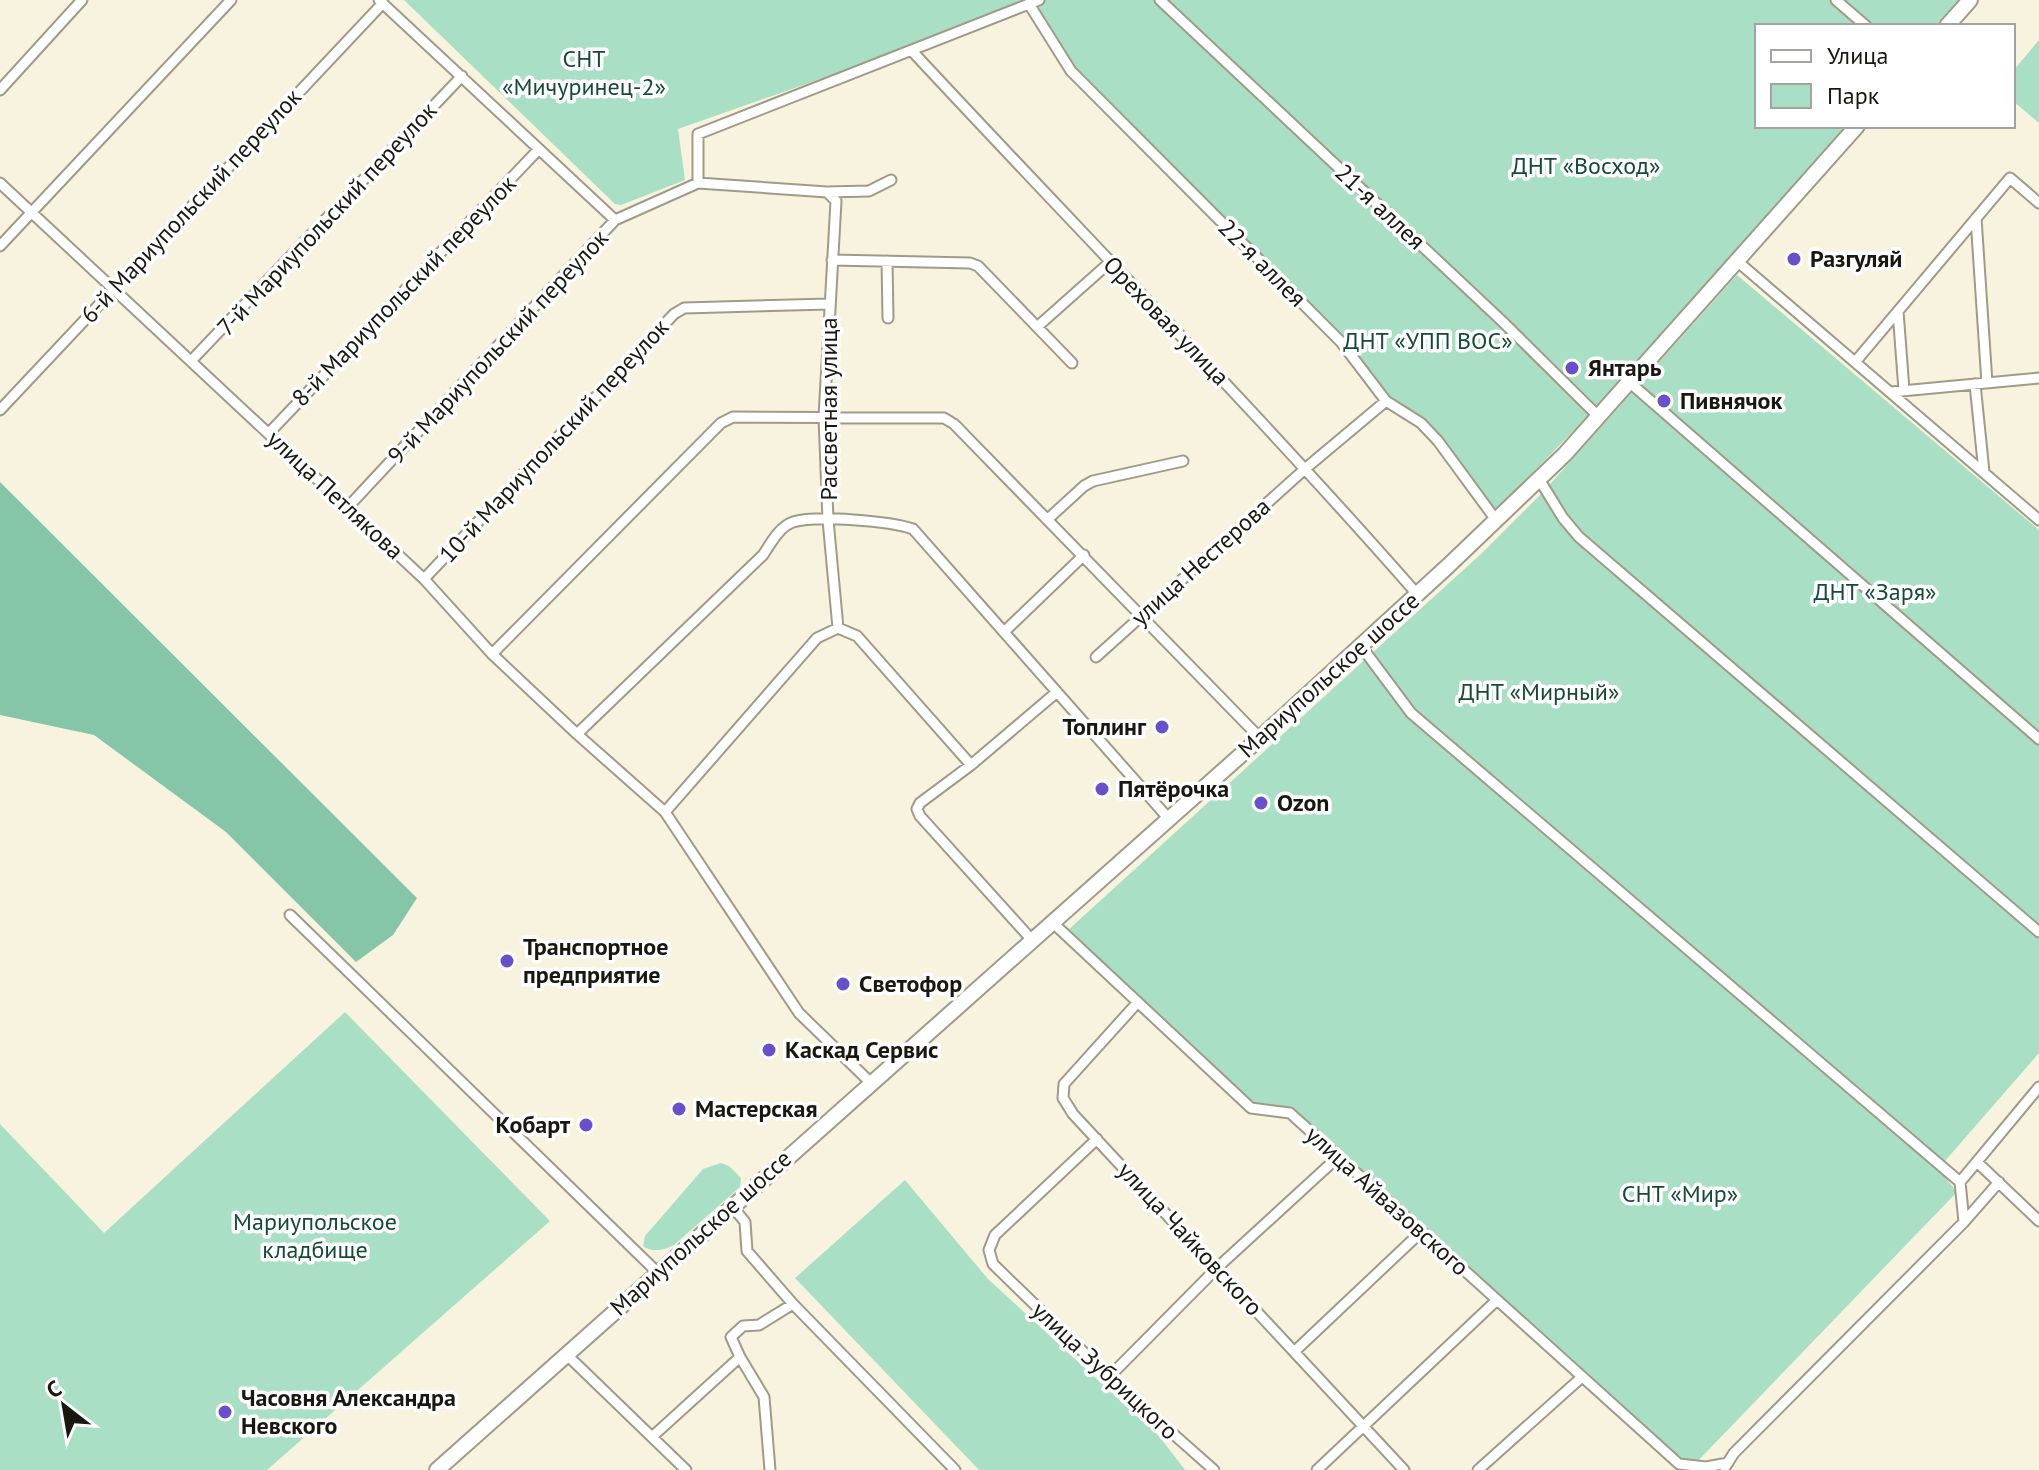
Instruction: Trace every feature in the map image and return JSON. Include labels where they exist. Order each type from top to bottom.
[{"type":"main road","points":[[1949,24],[1970,0]]},
{"type":"main road","name":"Мариупольское шоссе","points":[[437,1470],[1260,738],[1496,520],[1598,416],[1855,128]]},
{"type":"street","points":[[0,90],[82,0]]},
{"type":"street","points":[[0,246],[231,0]]},
{"type":"street","name":"21-я аллея","points":[[1160,0],[1503,322],[1598,416]]},
{"type":"street","points":[[1836,0],[1864,24]]},
{"type":"street","points":[[381,2],[615,220]]},
{"type":"street","name":"6-й Мариупольский переулок","points":[[0,410],[381,2]]},
{"type":"street","points":[[698,183],[698,134],[1034,2]]},
{"type":"street","name":"22-я аллея","points":[[1034,2],[1071,71],[1341,342],[1386,401],[1421,423],[1438,441],[1496,520]]},
{"type":"street","name":"Ореховая улица","points":[[912,51],[1109,263],[1306,468],[1417,594]]},
{"type":"street","name":"7-й Мариупольский переулок","points":[[191,361],[462,76]]},
{"type":"street","name":"8-й Мариупольский переулок","points":[[269,433],[539,149]]},
{"type":"street","points":[[1856,361],[2010,178],[2039,203]]},
{"type":"street","name":"9-й Мариупольский переулок","points":[[348,507],[615,220],[698,183],[827,192],[869,191],[891,180]]},
{"type":"street","name":"улица Петлякова","points":[[0,183],[424,579],[492,654],[665,812],[799,1013],[871,1083]]},
{"type":"street","name":"Рассветная улица","points":[[827,192],[836,201],[824,417],[828,520],[838,628]]},
{"type":"street","points":[[1976,218],[1987,383]]},
{"type":"street","points":[[832,260],[970,263],[978,266],[1072,363]]},
{"type":"street","points":[[887,261],[888,318]]},
{"type":"street","points":[[1737,261],[2039,520]]},
{"type":"street","points":[[1037,327],[1109,263]]},
{"type":"street","name":"10-й Мариупольский переулок","points":[[424,579],[674,314],[684,308],[829,304]]},
{"type":"street","points":[[1898,311],[1904,390]]},
{"type":"street","points":[[1891,392],[2039,378]]},
{"type":"street","points":[[1628,381],[2039,739]]},
{"type":"street","points":[[1975,384],[1984,472]]},
{"type":"street","name":"улица Нестерова","points":[[1096,657],[1306,468],[1386,401]]},
{"type":"street","points":[[492,654],[721,423],[733,417],[944,418],[954,424],[1084,555],[1260,738]]},
{"type":"street","points":[[1048,519],[1093,481],[1183,461]]},
{"type":"street","points":[[1539,479],[1579,537],[2039,932]]},
{"type":"street","points":[[577,734],[763,555],[779,532],[792,522],[828,520],[898,524],[913,529],[1169,819]]},
{"type":"street","points":[[1005,631],[1084,555]]},
{"type":"street","points":[[665,812],[817,638],[838,628],[857,636],[971,765]]},
{"type":"street","points":[[1361,646],[1411,713],[1960,1182],[1964,1222]]},
{"type":"street","points":[[1032,940],[917,809],[920,803],[971,765],[1057,692]]},
{"type":"street","points":[[290,915],[657,1272]]},
{"type":"street","name":"улица Айвазовского","points":[[1052,922],[1251,1108],[1290,1113],[1582,1377],[1675,1467],[1726,1466]]},
{"type":"street","name":"улица Чайковского","points":[[1138,1002],[1064,1084],[1063,1098],[1073,1114],[1404,1470]]},
{"type":"street","points":[[1960,1182],[2039,1087]]},
{"type":"street","name":"улица Зубрицкого","points":[[1097,1139],[995,1235],[989,1250],[997,1270],[1109,1377],[1214,1470]]},
{"type":"street","points":[[1109,1377],[1218,1267],[1338,1157]]},
{"type":"street","points":[[1977,1162],[2039,1221]]},
{"type":"street","points":[[1726,1466],[1734,1453],[1964,1222],[1999,1182]]},
{"type":"street","points":[[732,1206],[745,1222],[747,1251],[793,1304],[955,1470]]},
{"type":"street","points":[[1295,1351],[1421,1232]]},
{"type":"street","points":[[1317,1470],[1497,1300]]},
{"type":"street","points":[[770,1470],[764,1397],[731,1337],[743,1326],[759,1325],[793,1304]]},
{"type":"street","points":[[566,1354],[686,1470]]},
{"type":"street","points":[[653,1436],[740,1357]]},
{"type":"street","points":[[1478,1470],[1582,1377]]},
{"type":"green space","points":[[404,0],[1958,0],[1937,24],[1755,24],[1755,128],[1844,128],[1597,407],[1492,514],[1421,423],[1389,397],[1341,341],[1071,71],[1024,2],[914,46],[678,129],[685,180],[621,205],[615,204]]},
{"type":"green space","points":[[2039,40],[2039,123],[2015,103],[2015,69]]},
{"type":"green space","points":[[1737,275],[2039,530],[2039,1053],[1938,1169],[1957,1192],[1690,1469],[1290,1112],[1252,1107],[1067,931],[1482,553],[1542,493]]},
{"type":"green space","points":[[0,482],[417,898],[393,935],[356,962],[226,832],[94,735],[0,715]]},
{"type":"green space","name":"Мариупольское кладбище","points":[[345,1012],[550,1221],[267,1470],[0,1470],[0,1124],[104,1233]]},
{"type":"green space","points":[[721,1163],[741,1178],[740,1187],[674,1245],[658,1250],[643,1246],[645,1236],[703,1169]]},
{"type":"green space","points":[[905,1180],[988,1279],[1159,1436],[1185,1470],[979,1470],[795,1278]]},
{"type":"place","name":"Разгуляй","points":[[1794,259]]},
{"type":"place","name":"Янтарь","points":[[1572,368]]},
{"type":"place","name":"Пивнячок","points":[[1664,401]]},
{"type":"place","name":"Топлинг","points":[[1162,727]]},
{"type":"place","name":"Пятёрочка","points":[[1102,789]]},
{"type":"place","name":"Ozon","points":[[1261,803]]},
{"type":"place","name":"Транспортное предприятие","points":[[507,961]]},
{"type":"place","name":"Светофор","points":[[843,984]]},
{"type":"place","name":"Каскад Сервис","points":[[769,1050]]},
{"type":"place","name":"Мастерская","points":[[679,1109]]},
{"type":"place","name":"Кобарт","points":[[586,1125]]},
{"type":"place","name":"Часовня Александра Невского","points":[[225,1412]]},
{"type":"park label","name":"СНТ «Мичуринец-2»","points":[[584,73]]},
{"type":"park label","name":"ДНТ «Восход»","points":[[1586,166]]},
{"type":"park label","name":"ДНТ «УПП ВОС»","points":[[1428,341]]},
{"type":"park label","name":"ДНТ «Заря»","points":[[1875,592]]},
{"type":"park label","name":"ДНТ «Мирный»","points":[[1539,692]]},
{"type":"park label","name":"СНТ «Мир»","points":[[1680,1194]]}]
